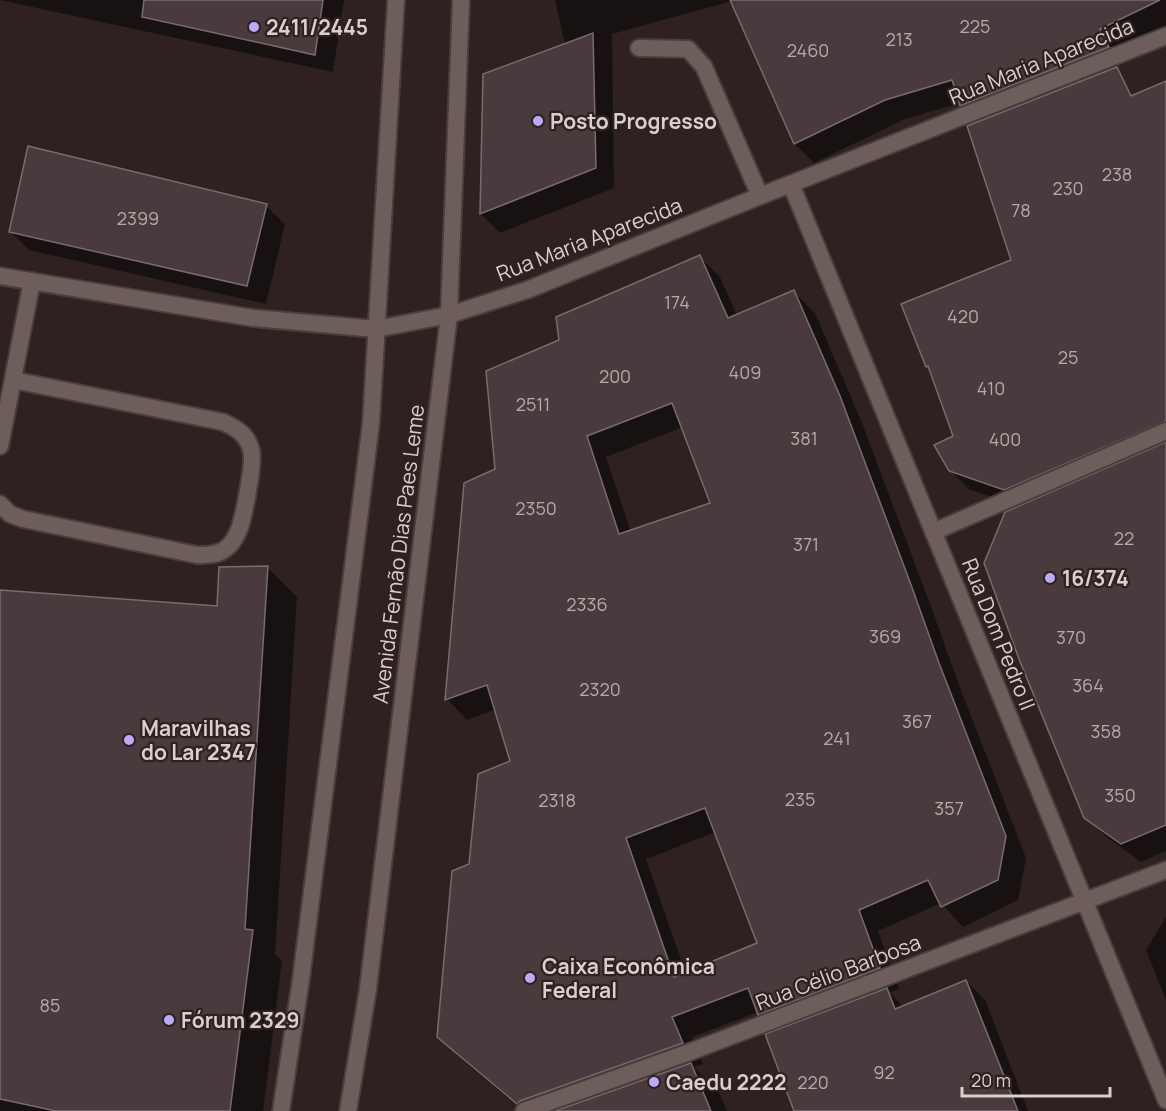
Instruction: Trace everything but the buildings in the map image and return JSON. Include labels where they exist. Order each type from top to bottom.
[{"type":"street","name":"Avenida Fernão Dias Paes Leme","points":[[281,1111],[301,979],[371,423],[396,0]]},
{"type":"street","name":"Avenida Fernão Dias Paes Leme","points":[[348,1111],[368,989],[449,315],[461,0]]},
{"type":"street","name":"Rua Maria Aparecida","points":[[0,276],[253,318],[376,329],[449,315],[527,290],[1166,36]]},
{"type":"street","points":[[639,48],[688,49],[704,67],[760,196]]},
{"type":"street","name":"Rua Dom Pedro II","points":[[791,184],[1166,1100]]},
{"type":"street","points":[[0,446],[32,281]]},
{"type":"street","points":[[0,504],[10,514],[23,519],[197,555],[212,555],[225,549],[234,539],[240,525],[252,465],[252,451],[247,438],[237,428],[223,422],[13,380]]},
{"type":"street","points":[[933,532],[1166,431]]},
{"type":"street","name":"Rua Célio Barbosa","points":[[524,1111],[687,1053],[1166,870]]},
{"type":"place","name":"2411/2445","points":[[254,27]]},
{"type":"place","name":"Posto Progresso","points":[[538,121]]},
{"type":"place","name":"16/374","points":[[1050,578]]},
{"type":"place","name":"Maravilhas do Lar 2347","points":[[129,740]]},
{"type":"place","name":"Caixa Econômica Federal","points":[[530,978]]},
{"type":"place","name":"Fórum 2329","points":[[169,1020]]},
{"type":"place","name":"Caedu 2222","points":[[654,1082]]}]
